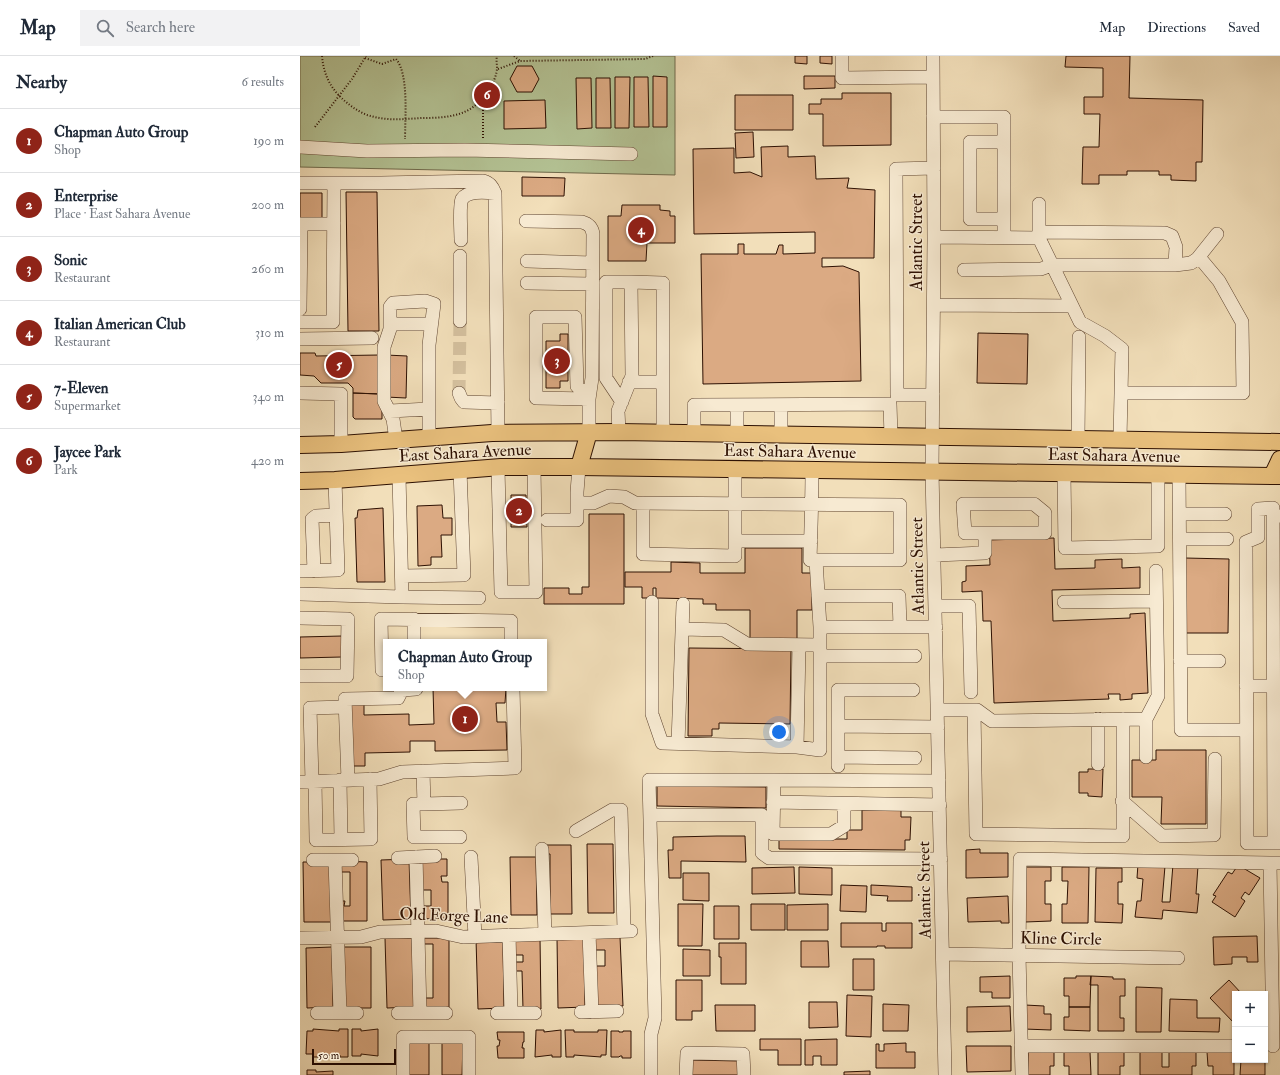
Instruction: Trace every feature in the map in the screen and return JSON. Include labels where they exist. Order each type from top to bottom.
[{"type":"main road","name":"East Sahara Avenue","points":[[300,446],[498,433],[589,432],[1280,442]]},
{"type":"main road","points":[[578,467],[589,432]]},
{"type":"main road","points":[[1276,476],[1280,459]]},
{"type":"main road","name":"East Sahara Avenue","points":[[300,481],[399,476],[460,470],[534,467],[1276,476]]},
{"type":"street","points":[[842,56],[842,78],[933,77]]},
{"type":"street","name":"Atlantic Street","points":[[933,56],[934,305],[932,471],[945,1075]]},
{"type":"street","points":[[934,117],[1004,117],[1004,238]]},
{"type":"street","points":[[1004,142],[970,142],[970,219],[1004,220]]},
{"type":"street","points":[[300,147],[367,151],[465,150],[631,154]]},
{"type":"street","points":[[890,436],[893,400],[896,169],[934,168]]},
{"type":"street","points":[[300,184],[482,181],[492,186],[495,193],[498,433]]},
{"type":"street","points":[[300,322],[333,322],[334,184]]},
{"type":"street","points":[[461,240],[462,199],[468,195],[476,193],[495,193]]},
{"type":"street","points":[[1039,204],[1039,235],[1080,322],[1105,336],[1122,349],[1120,439]]},
{"type":"street","points":[[526,221],[582,222],[588,224],[592,228],[592,378],[588,399],[589,432]]},
{"type":"street","points":[[300,309],[300,224],[334,224]]},
{"type":"street","points":[[934,237],[1004,238],[1039,235],[1165,233],[1172,236],[1176,247],[1175,265]]},
{"type":"street","points":[[964,270],[1041,269],[1052,265],[1175,265],[1191,263],[1199,257],[1218,234]]},
{"type":"street","points":[[460,256],[460,321]]},
{"type":"street","points":[[1121,393],[1243,392],[1242,322],[1219,281],[1199,257]]},
{"type":"street","points":[[527,261],[592,263]]},
{"type":"street","points":[[622,402],[606,378],[606,282],[663,283],[663,433]]},
{"type":"street","points":[[619,432],[618,411],[632,376],[631,282]]},
{"type":"street","points":[[527,283],[592,284]]},
{"type":"street","points":[[396,440],[393,419],[384,402],[384,347],[390,329],[390,307],[393,302],[426,301],[434,304],[429,345],[429,437]]},
{"type":"street","points":[[934,305],[1072,306]]},
{"type":"street","points":[[536,316],[575,317],[577,386],[588,399],[536,398],[536,316]]},
{"type":"street","points":[[396,324],[431,324]]},
{"type":"street","points":[[1078,337],[1078,439]]},
{"type":"street","points":[[300,339],[372,338]]},
{"type":"street","points":[[629,382],[663,382]]},
{"type":"street","points":[[300,393],[341,394],[341,444]]},
{"type":"street","points":[[459,393],[464,402],[498,403]]},
{"type":"street","points":[[694,433],[694,405],[781,405],[893,400],[933,396]]},
{"type":"street","points":[[737,405],[737,434]]},
{"type":"street","points":[[781,405],[781,434]]},
{"type":"street","points":[[390,411],[429,409]]},
{"type":"street","points":[[498,468],[501,592],[536,592],[534,467]]},
{"type":"street","points":[[547,520],[577,520],[576,503],[578,467]]},
{"type":"street","points":[[643,503],[643,554],[736,556],[736,469]]},
{"type":"street","points":[[402,576],[464,575],[460,470]]},
{"type":"street","points":[[576,503],[593,503],[609,496],[624,497],[634,503],[812,504],[900,505],[900,560],[810,560],[812,504],[812,470]]},
{"type":"street","points":[[1064,474],[1065,548],[1158,546],[1158,475]]},
{"type":"street","points":[[1179,475],[1180,730],[1246,730]]},
{"type":"street","points":[[399,476],[402,597]]},
{"type":"street","points":[[300,571],[338,570],[335,480]]},
{"type":"street","points":[[1045,533],[1045,513],[1034,504],[964,504],[964,533],[1045,533],[1065,533]]},
{"type":"street","points":[[1258,509],[1276,512],[1273,516],[1277,686],[1277,843],[1247,843],[1246,542],[1258,537],[1258,509]]},
{"type":"street","points":[[1180,514],[1225,514]]},
{"type":"street","points":[[314,570],[312,519],[316,516],[336,515]]},
{"type":"street","points":[[935,555],[985,553],[984,533]]},
{"type":"street","points":[[1180,539],[1227,539]]},
{"type":"street","points":[[736,541],[811,541]]},
{"type":"street","points":[[652,602],[652,714],[662,743],[797,747],[820,750],[820,627],[816,560]]},
{"type":"street","points":[[1146,757],[1146,719],[1158,696],[1156,571]]},
{"type":"street","points":[[300,594],[479,598]]},
{"type":"street","points":[[818,596],[899,596],[900,627]]},
{"type":"street","points":[[1064,602],[1156,601]]},
{"type":"street","points":[[678,743],[683,604]]},
{"type":"street","points":[[936,606],[969,606],[971,692]]},
{"type":"street","points":[[300,618],[348,619],[347,676],[300,676]]},
{"type":"street","points":[[383,670],[381,619],[511,621],[511,639]]},
{"type":"street","points":[[414,619],[414,639]]},
{"type":"street","points":[[820,627],[936,627]]},
{"type":"street","points":[[682,629],[724,630],[747,644],[799,645],[820,651],[916,656]]},
{"type":"street","points":[[797,747],[799,645]]},
{"type":"street","points":[[1180,661],[1219,661]]},
{"type":"street","points":[[1246,686],[1277,686]]},
{"type":"street","points":[[913,690],[838,690],[838,761],[915,758]]},
{"type":"street","points":[[341,840],[344,780],[345,699],[398,698],[402,691]]},
{"type":"street","points":[[309,781],[378,779],[402,772],[515,768],[513,691]]},
{"type":"street","points":[[345,707],[310,708],[309,781],[316,840],[371,839],[370,779]]},
{"type":"street","points":[[938,710],[977,710],[992,721],[1146,719]]},
{"type":"street","points":[[974,710],[976,834],[1123,836],[1123,719]]},
{"type":"street","points":[[1098,720],[1098,764]]},
{"type":"street","points":[[838,726],[938,727]]},
{"type":"street","points":[[1122,801],[1162,836],[1214,835],[1215,759]]},
{"type":"street","points":[[423,771],[424,804]]},
{"type":"street","points":[[651,1075],[651,1034],[655,1018],[649,780],[939,781]]},
{"type":"street","points":[[774,780],[774,834],[831,834],[844,826],[844,804]]},
{"type":"street","points":[[774,802],[940,805]]},
{"type":"street","points":[[460,837],[414,837],[413,804],[461,803]]},
{"type":"street","name":"Old Forge Lane","points":[[300,938],[361,937],[380,932],[436,931],[463,937],[627,931],[621,810],[612,810],[576,832]]},
{"type":"street","points":[[650,815],[762,815],[762,854],[769,858],[941,859]]},
{"type":"street","points":[[542,849],[545,934]]},
{"type":"street","points":[[398,858],[435,856]]},
{"type":"street","points":[[416,857],[420,1013]]},
{"type":"street","points":[[472,857],[474,936]]},
{"type":"street","points":[[1022,1075],[1020,1046],[1019,955],[1020,859],[1275,863],[1273,1046]]},
{"type":"street","points":[[313,860],[352,860]]},
{"type":"street","points":[[335,860],[340,1013]]},
{"type":"street","points":[[589,933],[587,1012],[617,1011]]},
{"type":"street","points":[[509,935],[511,1013]]},
{"type":"street","name":"Kline Circle","points":[[943,954],[1178,958]]},
{"type":"street","points":[[317,1013],[357,1013]]},
{"type":"street","points":[[398,1013],[446,1013]]},
{"type":"street","points":[[497,1013],[535,1013]]},
{"type":"street","points":[[403,1075],[403,1037],[469,1037],[469,1075]]},
{"type":"street","points":[[1020,1046],[1232,1046]]},
{"type":"street","points":[[686,1075],[687,1053],[743,1054],[744,1075]]},
{"type":"path","points":[[322,56],[322,63],[326,76],[332,88],[339,96],[370,116],[388,119],[444,118],[462,114],[484,98],[494,81],[498,69],[497,56]]},
{"type":"path","points":[[514,56],[520,61]]},
{"type":"path","points":[[498,69],[520,61],[645,59],[653,56]]},
{"type":"path","points":[[315,127],[352,79],[365,57],[382,64],[396,59],[401,65],[404,84],[405,142]]},
{"type":"path","points":[[484,98],[484,141]]},
{"type":"green space","points":[[300,56],[675,56],[675,175],[300,167]]},
{"type":"building","points":[[795,56],[807,56],[807,64],[795,63]]},
{"type":"building","points":[[820,56],[832,56],[832,64],[820,63]]},
{"type":"building","points":[[1066,56],[1130,56],[1129,98],[1203,100],[1202,162],[1196,162],[1196,181],[1171,180],[1171,175],[1159,175],[1159,171],[1127,171],[1127,175],[1099,175],[1099,184],[1082,184],[1083,147],[1099,147],[1100,114],[1084,114],[1084,97],[1103,97],[1103,68],[1065,67]]},
{"type":"building","points":[[517,66],[532,66],[539,79],[532,92],[517,92],[510,79]]},
{"type":"building","points":[[653,76],[667,77],[667,127],[653,127]]},
{"type":"building","points":[[804,76],[835,76],[835,88],[804,89]]},
{"type":"building","points":[[615,77],[630,77],[629,128],[615,128]]},
{"type":"building","points":[[634,77],[648,77],[649,127],[634,127]]},
{"type":"building","points":[[576,78],[591,78],[592,128],[577,129]]},
{"type":"building","points":[[596,78],[610,78],[611,128],[596,128]]},
{"type":"building","points":[[842,93],[891,93],[891,145],[823,146],[823,114],[809,114],[809,104],[821,104],[821,99],[842,99]]},
{"type":"building","points":[[735,95],[793,95],[793,130],[735,130]]},
{"type":"building","points":[[545,100],[546,128],[504,129],[504,101]]},
{"type":"building","points":[[753,132],[754,157],[736,158],[735,133]]},
{"type":"building","points":[[788,146],[788,157],[815,156],[816,179],[849,178],[847,188],[875,190],[874,258],[822,258],[822,267],[843,266],[859,272],[861,381],[703,384],[701,254],[738,254],[738,244],[744,244],[744,254],[776,254],[779,245],[783,245],[783,254],[815,253],[815,232],[694,234],[693,149],[734,148],[734,173],[750,172],[762,177],[761,147]]},
{"type":"building","points":[[522,177],[565,178],[564,196],[522,196]]},
{"type":"building","points":[[346,192],[377,192],[379,331],[348,331]]},
{"type":"building","points":[[300,193],[322,193],[322,219],[300,219]]},
{"type":"building","points":[[622,205],[660,205],[660,210],[670,211],[670,216],[675,216],[675,243],[647,243],[646,261],[608,261],[608,216],[621,216]]},
{"type":"building","points":[[978,333],[1028,334],[1027,384],[977,383]]},
{"type":"building","points":[[560,334],[568,334],[568,381],[560,381],[560,388],[546,388],[546,341],[560,341]]},
{"type":"building","points":[[300,353],[315,353],[316,356],[379,355],[378,394],[353,393],[353,388],[348,383],[321,383],[314,376],[300,375]]},
{"type":"building","points":[[386,355],[407,356],[406,398],[386,397]]},
{"type":"building","points":[[353,393],[382,394],[382,419],[355,419],[353,417]]},
{"type":"building","points":[[511,495],[526,495],[527,527],[511,527]]},
{"type":"building","points":[[442,505],[443,518],[452,518],[452,535],[441,535],[442,557],[431,557],[431,565],[418,566],[417,506]]},
{"type":"building","points":[[383,508],[385,582],[357,582],[355,518],[357,518],[358,510]]},
{"type":"building","points":[[589,514],[624,514],[624,604],[544,604],[544,588],[569,588],[569,594],[582,594],[582,587],[589,587]]},
{"type":"building","points":[[1054,538],[1055,569],[1095,568],[1095,560],[1122,559],[1122,568],[1140,567],[1140,588],[1052,590],[1053,621],[1130,618],[1130,614],[1145,613],[1148,693],[1132,694],[1132,699],[1120,700],[1120,694],[1108,694],[1109,699],[994,703],[991,621],[983,621],[982,591],[962,592],[962,582],[966,581],[966,566],[990,565],[989,540]]},
{"type":"building","points":[[745,548],[802,548],[802,573],[812,573],[812,610],[797,610],[797,641],[750,641],[750,610],[716,610],[716,604],[703,604],[703,599],[656,598],[656,588],[653,588],[653,598],[642,598],[642,587],[625,587],[625,572],[671,572],[671,562],[700,563],[700,573],[745,573]]},
{"type":"building","points":[[1185,558],[1229,559],[1228,633],[1184,633]]},
{"type":"building","points":[[342,636],[342,657],[300,658],[300,637]]},
{"type":"building","points":[[689,648],[791,649],[790,724],[719,723],[719,729],[712,729],[712,736],[688,736]]},
{"type":"building","points":[[433,691],[506,691],[505,703],[496,703],[497,722],[506,722],[507,750],[435,751],[435,741],[410,741],[410,752],[365,753],[365,766],[352,766],[351,703],[364,703],[364,715],[409,714],[409,725],[434,724]]},
{"type":"building","points":[[1156,750],[1206,750],[1206,824],[1161,824],[1162,797],[1132,797],[1132,760],[1156,760]]},
{"type":"building","points":[[1088,769],[1103,769],[1102,797],[1088,796],[1088,793],[1079,793],[1079,772],[1088,772]]},
{"type":"building","points":[[657,786],[766,787],[766,808],[657,806]]},
{"type":"building","points":[[862,810],[901,810],[901,817],[911,817],[910,840],[905,840],[905,850],[779,849],[779,839],[847,839],[847,830],[862,830]]},
{"type":"building","points":[[745,836],[746,862],[681,861],[681,878],[669,878],[668,850],[673,850],[673,837]]},
{"type":"building","points":[[587,844],[613,844],[614,913],[588,913]]},
{"type":"building","points":[[545,845],[571,845],[572,914],[546,914],[550,904],[550,854],[545,854]]},
{"type":"building","points":[[980,849],[980,853],[1008,853],[1008,877],[966,878],[966,850]]},
{"type":"building","points":[[510,857],[536,857],[537,915],[511,915]]},
{"type":"building","points":[[409,859],[411,919],[383,920],[381,860]]},
{"type":"building","points":[[420,859],[447,859],[447,876],[441,876],[442,882],[448,882],[448,918],[421,919],[421,906],[431,906],[431,890],[420,890]]},
{"type":"building","points":[[340,861],[367,862],[367,921],[341,921],[342,901],[345,901],[344,906],[350,906],[350,872],[340,872]]},
{"type":"building","points":[[303,862],[330,862],[331,922],[304,922]]},
{"type":"building","points":[[1138,864],[1165,866],[1162,902],[1170,902],[1173,864],[1198,866],[1196,894],[1199,894],[1197,913],[1163,910],[1162,919],[1135,917],[1137,901],[1141,901],[1143,879],[1137,878]]},
{"type":"building","points":[[1238,865],[1260,878],[1249,895],[1245,892],[1241,898],[1245,901],[1235,917],[1212,902],[1216,896],[1213,895],[1228,872],[1232,874]]},
{"type":"building","points":[[794,867],[795,893],[752,894],[752,868]]},
{"type":"building","points":[[799,867],[832,868],[832,895],[799,894]]},
{"type":"building","points":[[1024,867],[1051,867],[1051,881],[1045,881],[1045,904],[1051,904],[1051,921],[1025,922]]},
{"type":"building","points":[[1062,867],[1089,867],[1088,923],[1062,923],[1062,904],[1067,904],[1068,881],[1062,881]]},
{"type":"building","points":[[1096,868],[1122,868],[1122,882],[1118,882],[1118,904],[1123,904],[1122,923],[1095,922]]},
{"type":"building","points":[[683,873],[709,873],[709,901],[683,900]]},
{"type":"building","points":[[841,885],[867,886],[866,912],[840,911]]},
{"type":"building","points":[[871,885],[912,887],[912,901],[887,901],[888,896],[871,895]]},
{"type":"building","points":[[1008,896],[1009,923],[1001,923],[1001,921],[968,922],[967,898]]},
{"type":"building","points":[[678,904],[703,904],[702,946],[678,946]]},
{"type":"building","points":[[751,904],[785,904],[785,930],[751,930]]},
{"type":"building","points":[[828,904],[828,930],[787,930],[787,905]]},
{"type":"building","points":[[714,906],[739,906],[739,939],[714,939]]},
{"type":"building","points":[[841,923],[882,923],[882,931],[886,931],[886,923],[912,923],[912,948],[885,948],[885,946],[841,947]]},
{"type":"building","points":[[1257,936],[1258,962],[1247,962],[1247,957],[1232,957],[1232,964],[1214,965],[1213,937]]},
{"type":"building","points":[[412,937],[414,1007],[387,1008],[385,938]]},
{"type":"building","points":[[594,937],[620,937],[623,1006],[596,1007],[594,966],[605,966],[605,950],[594,950]]},
{"type":"building","points":[[423,938],[449,938],[449,1008],[424,1008],[424,998],[433,998],[433,944],[423,944]]},
{"type":"building","points":[[503,938],[504,1008],[478,1009],[476,939]]},
{"type":"building","points":[[540,938],[541,1009],[523,1009],[522,971],[514,971],[514,962],[523,962],[523,955],[513,955],[513,939]]},
{"type":"building","points":[[557,938],[584,938],[585,1007],[558,1008]]},
{"type":"building","points":[[801,941],[828,941],[829,967],[801,967]]},
{"type":"building","points":[[719,943],[746,943],[746,984],[721,984],[721,957],[719,957]]},
{"type":"building","points":[[332,947],[333,1007],[307,1008],[306,948]]},
{"type":"building","points":[[342,947],[371,947],[371,1008],[343,1008]]},
{"type":"building","points":[[683,949],[710,950],[710,976],[683,976]]},
{"type":"building","points":[[853,959],[874,959],[874,990],[853,990]]},
{"type":"building","points":[[1010,976],[1010,998],[992,998],[992,992],[980,992],[980,977]]},
{"type":"building","points":[[1076,976],[1091,976],[1090,1007],[1069,1007],[1069,996],[1064,996],[1064,978],[1076,978]]},
{"type":"building","points":[[1091,976],[1125,979],[1125,996],[1120,996],[1120,1018],[1124,1018],[1124,1031],[1098,1031],[1098,985],[1090,985]]},
{"type":"building","points":[[676,980],[702,980],[702,1011],[692,1011],[692,1020],[676,1020]]},
{"type":"building","points":[[1229,980],[1239,991],[1232,991],[1232,1021],[1210,998]]},
{"type":"building","points":[[1136,987],[1162,988],[1161,1032],[1136,1032]]},
{"type":"building","points":[[847,995],[872,996],[871,1037],[846,1036]]},
{"type":"building","points":[[1170,999],[1197,1000],[1197,1018],[1220,1018],[1219,1032],[1169,1031]]},
{"type":"building","points":[[809,1002],[837,1002],[838,1027],[809,1028]]},
{"type":"building","points":[[883,1004],[909,1005],[908,1031],[883,1031]]},
{"type":"building","points":[[715,1005],[755,1005],[755,1031],[716,1031]]},
{"type":"building","points":[[1025,1005],[1044,1006],[1044,1014],[1051,1014],[1051,1030],[1024,1029]]},
{"type":"building","points":[[1010,1006],[1011,1031],[967,1032],[967,1007]]},
{"type":"building","points":[[1069,1007],[1090,1007],[1090,1031],[1064,1030],[1064,1017],[1069,1017]]},
{"type":"building","points":[[313,1029],[339,1031],[339,1029],[348,1029],[348,1057],[340,1057],[340,1055],[322,1055],[322,1057],[313,1057],[313,1054],[306,1054],[307,1031],[313,1031]]},
{"type":"building","points":[[352,1029],[361,1029],[361,1031],[378,1029],[378,1056],[361,1054],[361,1056],[352,1056]]},
{"type":"building","points":[[536,1030],[544,1030],[544,1032],[561,1030],[561,1057],[552,1057],[552,1055],[535,1057]]},
{"type":"building","points":[[565,1030],[574,1030],[574,1032],[598,1032],[598,1030],[607,1030],[606,1055],[601,1055],[601,1057],[574,1055],[574,1057],[566,1057]]},
{"type":"building","points":[[611,1031],[631,1031],[631,1058],[622,1058],[622,1056],[611,1057]]},
{"type":"building","points":[[497,1032],[524,1032],[524,1042],[522,1048],[524,1048],[524,1058],[498,1058],[497,1046],[499,1046],[500,1040],[498,1040]]},
{"type":"building","points":[[760,1039],[801,1039],[801,1065],[778,1065],[778,1050],[760,1050]]},
{"type":"building","points":[[837,1039],[837,1065],[821,1065],[821,1056],[813,1056],[813,1065],[805,1065],[805,1040]]},
{"type":"building","points":[[409,1042],[429,1043],[429,1075],[409,1075]]},
{"type":"building","points":[[442,1043],[463,1043],[462,1075],[442,1075]]},
{"type":"building","points":[[906,1043],[906,1052],[915,1052],[915,1068],[876,1068],[876,1044],[879,1044],[879,1051],[884,1051],[884,1044]]},
{"type":"building","points":[[966,1046],[1011,1046],[1011,1071],[967,1072]]},
{"type":"building","points":[[1028,1051],[1054,1051],[1054,1066],[1050,1066],[1050,1075],[1028,1075]]},
{"type":"building","points":[[1064,1052],[1090,1052],[1091,1075],[1069,1075],[1069,1066],[1064,1066]]},
{"type":"building","points":[[1098,1052],[1124,1052],[1124,1066],[1120,1066],[1120,1075],[1098,1075]]},
{"type":"building","points":[[1140,1052],[1162,1052],[1162,1067],[1169,1067],[1169,1052],[1196,1052],[1196,1066],[1192,1066],[1192,1075],[1140,1075]]},
{"type":"building","points":[[1207,1052],[1232,1052],[1234,1075],[1213,1075],[1213,1066],[1208,1066]]},
{"type":"building","points":[[692,1060],[739,1061],[739,1075],[692,1075]]},
{"type":"building","points":[[1241,1063],[1265,1063],[1265,1075],[1240,1075]]},
{"type":"building","points":[[307,1070],[316,1070],[316,1072],[333,1071],[333,1075],[307,1075]]},
{"type":"building","points":[[870,1071],[870,1075],[844,1075],[844,1072]]},
{"type":"tunnel","points":[[459,393],[460,321]]},
{"type":"place","name":"Jaycee Park","points":[[487,95]]},
{"type":"place","name":"Italian American Club","points":[[641,230]]},
{"type":"place","name":"Sonic","points":[[557,361]]},
{"type":"place","name":"7-Eleven","points":[[339,365]]},
{"type":"place","name":"Enterprise","points":[[519,511]]},
{"type":"place","name":"Chapman Auto Group","points":[[465,719]]}]
